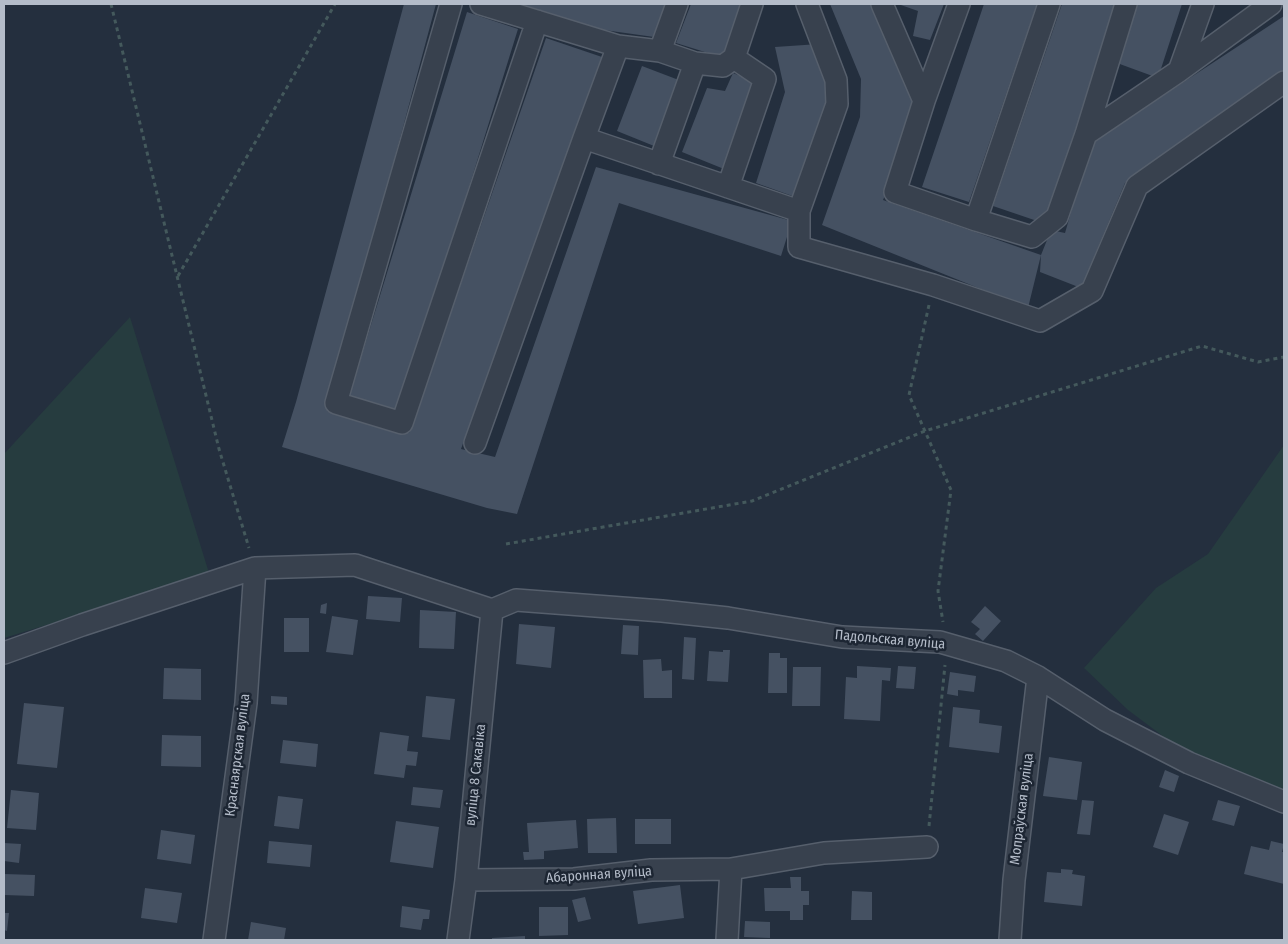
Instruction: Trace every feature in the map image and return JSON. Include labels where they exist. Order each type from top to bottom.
[{"type":"street","points":[[451,4],[336,403],[402,423],[537,21]]},
{"type":"street","points":[[482,4],[618,46],[660,51],[695,62],[724,66],[734,58],[752,4]]},
{"type":"street","points":[[660,51],[676,4]]},
{"type":"street","points":[[806,4],[836,80],[837,104],[799,211],[799,247],[933,285],[1040,321],[1092,291],[1137,186],[1284,82]]},
{"type":"street","points":[[882,4],[924,101]]},
{"type":"street","points":[[958,4],[895,192],[976,220],[1032,236],[1056,217],[1086,134],[1126,4]]},
{"type":"street","points":[[976,220],[1049,4]]},
{"type":"street","points":[[1179,71],[1203,4]]},
{"type":"street","points":[[1086,134],[1179,71],[1271,4]]},
{"type":"street","points":[[476,443],[618,46]]},
{"type":"street","points":[[728,187],[765,79],[734,58]]},
{"type":"street","points":[[659,164],[695,62]]},
{"type":"street","points":[[584,138],[799,211]]},
{"type":"street","points":[[4,653],[82,625],[255,568],[355,565],[492,610]]},
{"type":"street","name":"Краснаярская вуліца","points":[[214,940],[246,703],[255,568]]},
{"type":"street","name":"Падольская вуліца","points":[[492,610],[516,600],[728,618],[842,637],[940,642],[1006,661],[1038,677],[1106,720],[1188,763],[1284,802]]},
{"type":"street","name":"вуліца 8 Сакавіка","points":[[458,940],[466,880],[492,610]]},
{"type":"street","name":"Мопраўская вуліца","points":[[1010,940],[1014,880],[1038,677]]},
{"type":"street","name":"Абаронная вуліца","points":[[466,880],[574,878],[651,870],[731,869],[824,853],[927,847]]},
{"type":"street","points":[[727,940],[731,869]]},
{"type":"path","points":[[111,4],[220,449],[255,568]]},
{"type":"path","points":[[178,276],[335,4]]},
{"type":"path","points":[[927,847],[947,644],[938,591],[951,490],[909,395],[933,285]]},
{"type":"path","points":[[506,544],[752,501],[925,431],[1202,346],[1258,362],[1284,357]]},
{"type":"green space","points":[[130,317],[209,573],[155,592],[4,638],[4,454]]},
{"type":"green space","points":[[1284,445],[1284,795],[1212,773],[1128,710],[1084,668],[1156,588],[1208,554]]},
{"type":"building","points":[[404,4],[436,4],[327,411],[409,433],[546,38],[602,57],[461,449],[495,457],[596,167],[792,221],[781,256],[619,203],[517,514],[487,508],[282,447],[296,402]]},
{"type":"building","points":[[516,4],[665,4],[654,37],[604,30]]},
{"type":"building","points":[[691,4],[741,4],[724,58],[676,43]]},
{"type":"building","points":[[830,4],[876,4],[900,63],[916,110],[883,200],[1041,255],[1028,308],[822,225],[860,117],[861,79]]},
{"type":"building","points":[[898,4],[944,4],[930,40],[913,36],[918,11]]},
{"type":"building","points":[[984,4],[1037,4],[969,202],[922,187]]},
{"type":"building","points":[[1062,4],[1119,4],[1043,223],[993,206]]},
{"type":"building","points":[[1137,4],[1182,4],[1158,78],[1117,63]]},
{"type":"building","points":[[467,12],[518,29],[398,416],[348,400]]},
{"type":"building","points":[[1284,16],[1284,70],[1125,183],[1081,288],[1040,272],[1041,255],[1051,230],[1065,233],[1091,143]]},
{"type":"building","points":[[819,44],[830,99],[798,198],[756,183],[785,92],[775,47]]},
{"type":"building","points":[[642,66],[684,82],[659,148],[617,131]]},
{"type":"building","points":[[733,73],[754,82],[724,169],[682,152],[707,88],[725,91]]},
{"type":"building","points":[[368,596],[402,598],[400,622],[366,619]]},
{"type":"building","points":[[327,603],[326,614],[320,613],[321,605]]},
{"type":"building","points":[[985,606],[1001,621],[983,641],[975,634],[980,629],[971,622]]},
{"type":"building","points":[[420,610],[456,612],[454,649],[419,648]]},
{"type":"building","points":[[332,616],[358,620],[353,655],[326,652]]},
{"type":"building","points":[[284,618],[309,618],[309,652],[284,652]]},
{"type":"building","points":[[519,624],[555,627],[551,668],[516,664]]},
{"type":"building","points":[[623,625],[639,626],[638,655],[621,654]]},
{"type":"building","points":[[684,637],[696,638],[694,680],[682,679]]},
{"type":"building","points":[[723,650],[730,650],[728,682],[707,681],[709,651],[723,652]]},
{"type":"building","points":[[769,653],[780,653],[780,658],[787,658],[787,693],[768,693]]},
{"type":"building","points":[[661,659],[662,671],[672,670],[672,698],[644,698],[643,660]]},
{"type":"building","points":[[857,666],[891,668],[890,681],[882,680],[880,721],[844,719],[846,677],[857,678]]},
{"type":"building","points":[[898,666],[916,667],[914,689],[896,688]]},
{"type":"building","points":[[793,667],[821,667],[820,706],[792,706]]},
{"type":"building","points":[[164,668],[201,669],[201,700],[163,699]]},
{"type":"building","points":[[950,672],[976,676],[974,692],[958,690],[958,696],[947,694]]},
{"type":"building","points":[[271,696],[287,697],[287,705],[271,704]]},
{"type":"building","points":[[426,696],[455,699],[450,740],[422,737]]},
{"type":"building","points":[[24,703],[64,707],[57,768],[17,764]]},
{"type":"building","points":[[953,707],[980,710],[979,723],[1002,726],[999,753],[949,747]]},
{"type":"building","points":[[380,732],[409,736],[407,751],[418,752],[416,766],[406,765],[404,778],[374,774]]},
{"type":"building","points":[[162,735],[201,736],[201,767],[161,766]]},
{"type":"building","points":[[283,740],[318,744],[316,767],[280,763]]},
{"type":"building","points":[[1049,757],[1082,762],[1077,800],[1043,796]]},
{"type":"building","points":[[1165,770],[1179,776],[1174,792],[1159,787]]},
{"type":"building","points":[[413,787],[443,790],[440,808],[411,805]]},
{"type":"building","points":[[11,790],[39,793],[36,830],[7,828]]},
{"type":"building","points":[[278,796],[303,799],[299,829],[274,826]]},
{"type":"building","points":[[1082,800],[1094,801],[1090,835],[1077,834]]},
{"type":"building","points":[[1218,800],[1240,806],[1234,826],[1212,820]]},
{"type":"building","points":[[1164,814],[1189,822],[1178,855],[1153,847]]},
{"type":"building","points":[[616,818],[617,853],[588,853],[587,819]]},
{"type":"building","points":[[635,819],[671,819],[671,844],[635,844]]},
{"type":"building","points":[[576,820],[578,848],[544,851],[544,859],[524,860],[523,852],[529,852],[527,823]]},
{"type":"building","points":[[396,821],[439,827],[433,868],[390,862]]},
{"type":"building","points":[[161,830],[195,835],[191,864],[157,859]]},
{"type":"building","points":[[269,841],[312,845],[310,867],[267,863]]},
{"type":"building","points":[[1271,841],[1284,844],[1282,852],[1284,852],[1284,884],[1244,874],[1251,846],[1269,850]]},
{"type":"building","points":[[4,843],[21,844],[19,863],[4,861]]},
{"type":"building","points":[[1061,869],[1073,870],[1072,874],[1085,876],[1082,906],[1044,902],[1047,872],[1061,873]]},
{"type":"building","points":[[4,874],[35,875],[34,896],[4,895]]},
{"type":"building","points":[[790,877],[801,877],[801,891],[809,891],[809,905],[803,905],[803,920],[790,920],[790,911],[765,911],[764,888],[791,888]]},
{"type":"building","points":[[680,885],[684,918],[638,924],[633,891]]},
{"type":"building","points":[[145,888],[182,893],[177,923],[141,918]]},
{"type":"building","points":[[852,891],[872,892],[872,920],[851,920]]},
{"type":"building","points":[[585,897],[591,919],[578,922],[572,900]]},
{"type":"building","points":[[402,906],[430,910],[429,919],[423,919],[421,930],[400,927]]},
{"type":"building","points":[[539,907],[568,907],[568,935],[539,936]]},
{"type":"building","points":[[4,913],[9,913],[7,931],[4,930]]},
{"type":"building","points":[[745,921],[770,922],[770,938],[744,937]]},
{"type":"building","points":[[251,922],[286,928],[284,940],[248,940]]},
{"type":"building","points":[[525,936],[525,940],[492,940],[492,938]]}]
